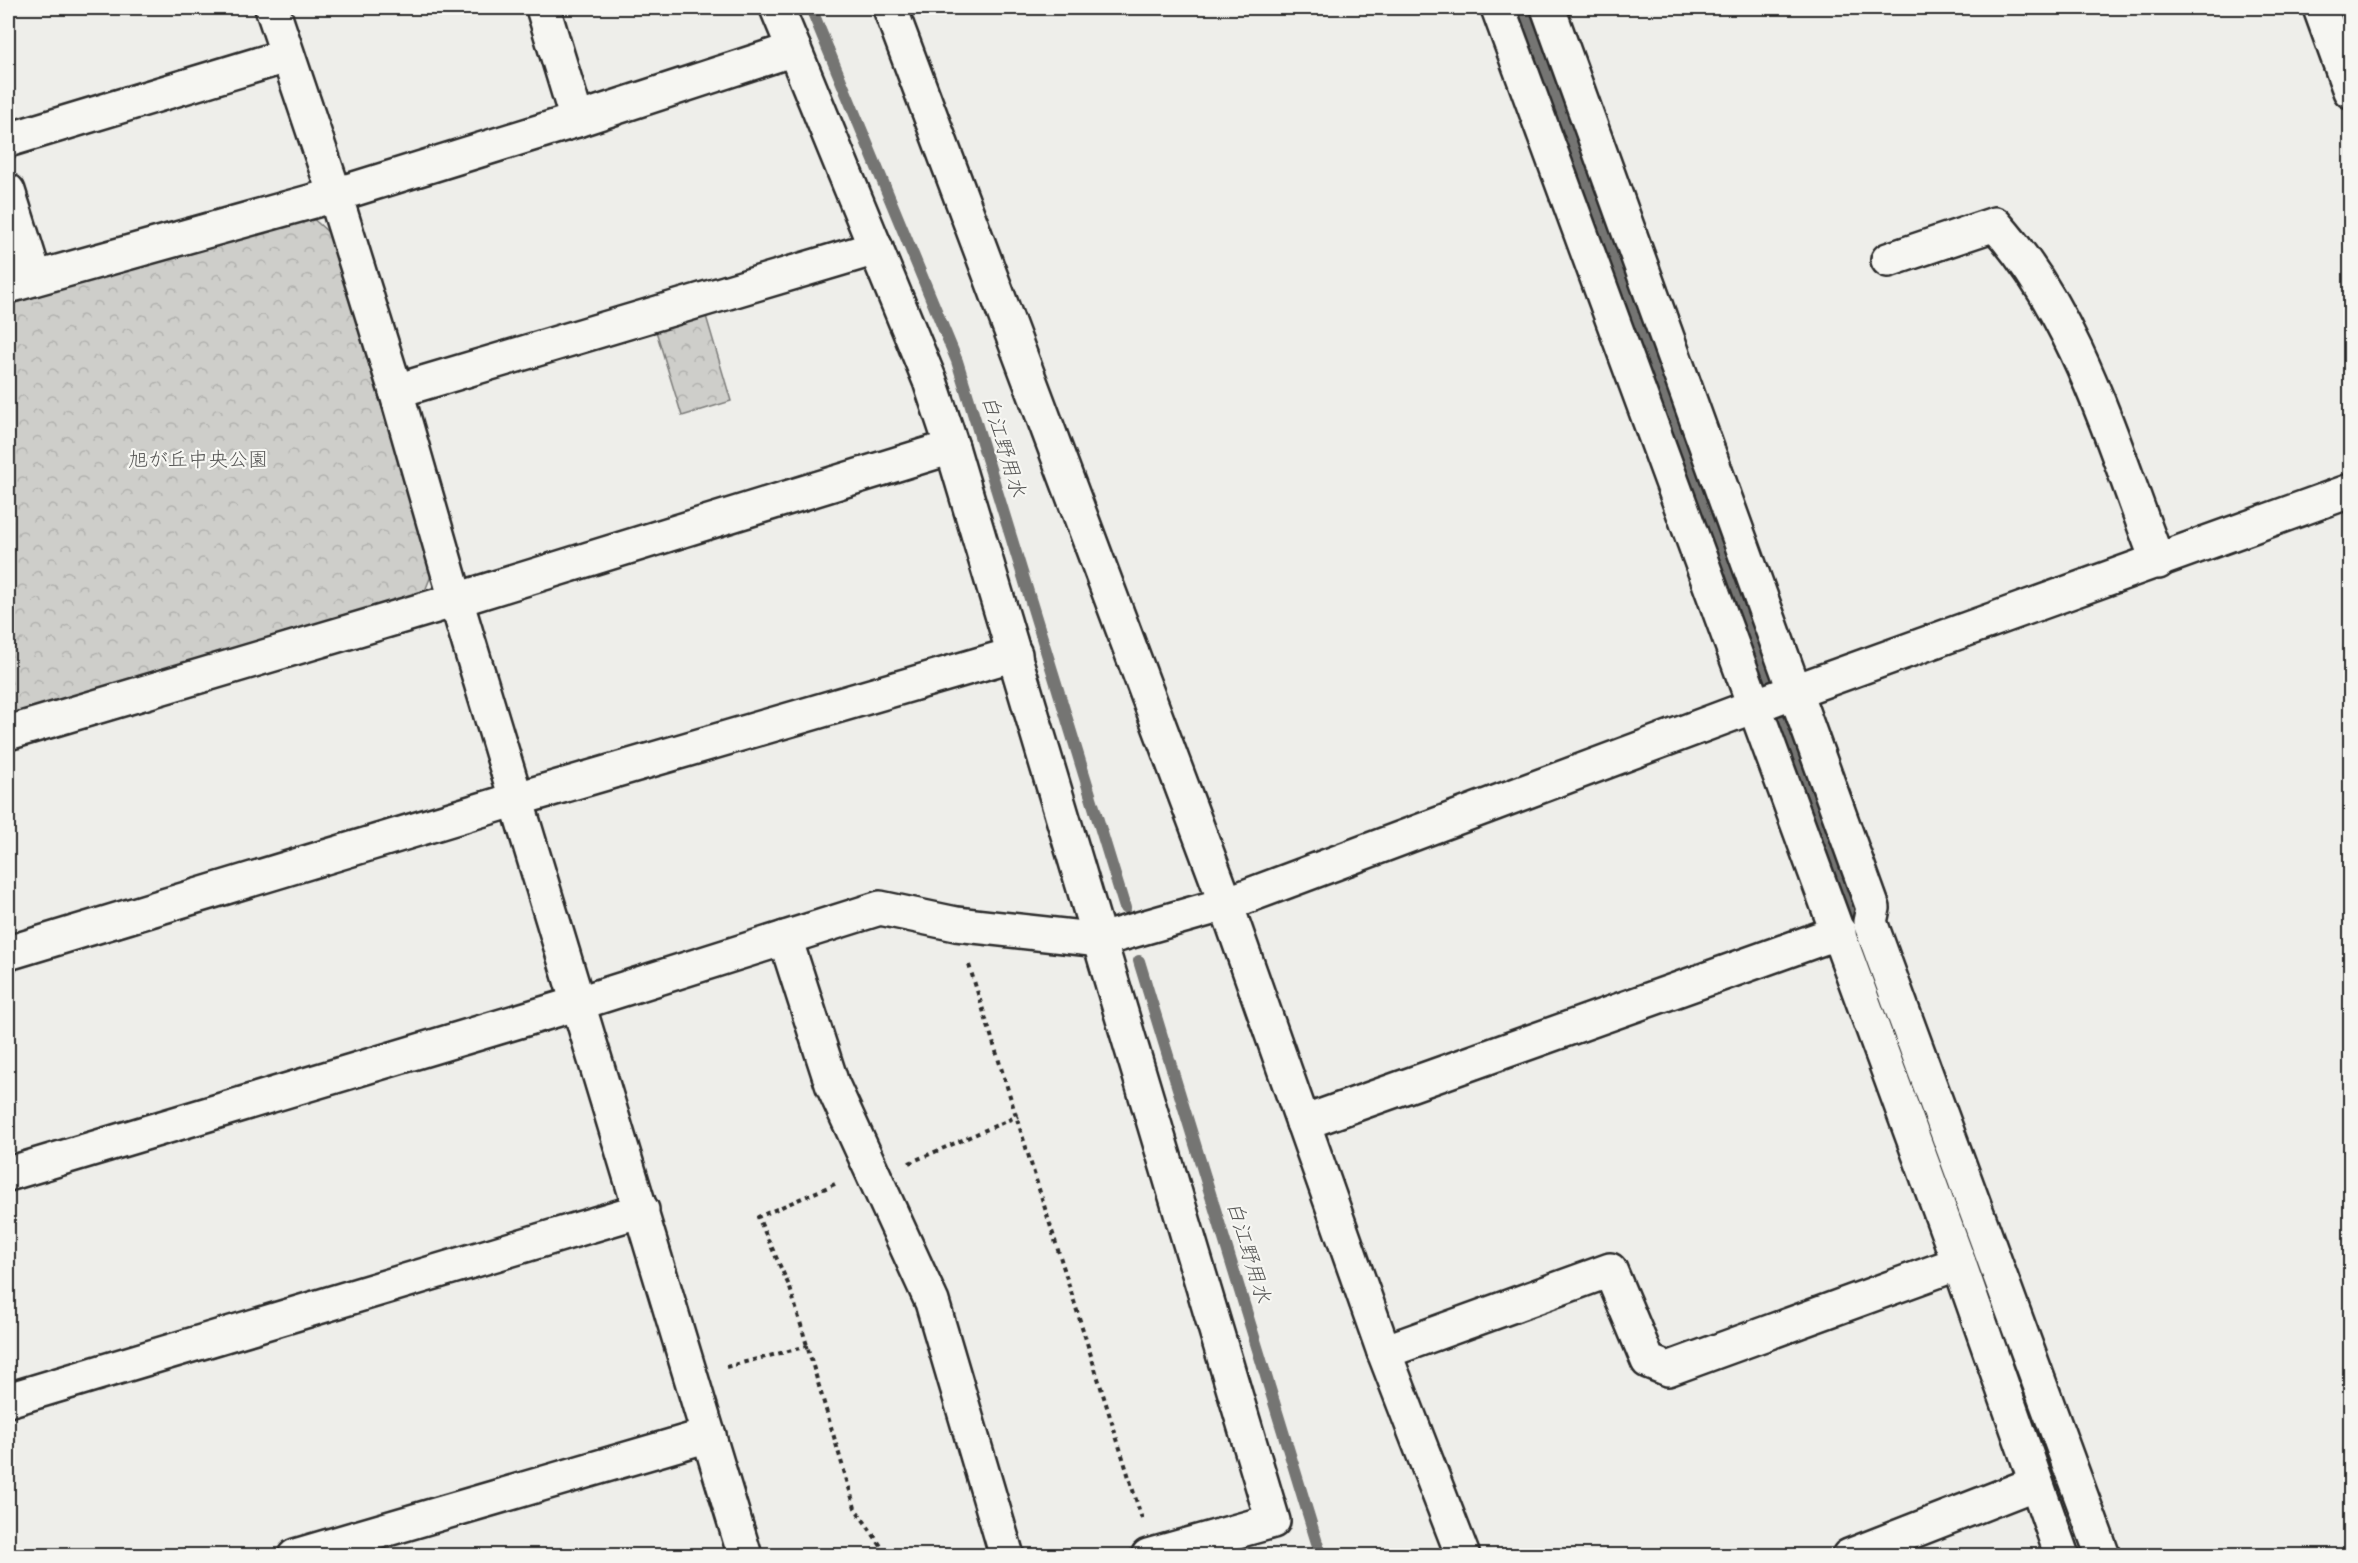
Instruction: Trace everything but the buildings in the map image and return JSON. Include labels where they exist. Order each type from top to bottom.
[{"type":"street","points":[[272,8],[286,56],[335,195],[396,392],[456,600],[745,1556]]},
{"type":"street","points":[[543,8],[578,120]]},
{"type":"street","points":[[777,8],[930,381],[952,447],[1273,1521],[1163,1553]]},
{"type":"street","points":[[890,8],[1226,904],[1384,1352],[1463,1556]]},
{"type":"street","points":[[1498,8],[1774,699],[1873,908],[1870,922],[2103,1556]]},
{"type":"street","points":[[1548,8],[1774,699],[1839,932],[2062,1556]]},
{"type":"street","points":[[2320,8],[2350,91]]},
{"type":"street","points":[[8,190],[21,282],[335,195],[578,120],[794,49]]},
{"type":"street","points":[[8,140],[286,56]]},
{"type":"street","points":[[1888,260],[1995,224],[2009,240],[2072,339],[2157,562]]},
{"type":"street","points":[[396,392],[876,249]]},
{"type":"street","points":[[8,733],[456,600],[952,447]]},
{"type":"street","points":[[8,1174],[579,1003],[880,908],[956,924],[1100,940],[1226,904],[1774,699],[2350,491]]},
{"type":"street","points":[[8,953],[517,799],[1015,654]]},
{"type":"street","points":[[1303,1123],[1839,932]]},
{"type":"street","points":[[785,938],[832,1084],[932,1302],[1007,1556]]},
{"type":"street","points":[[8,1400],[642,1210]]},
{"type":"street","points":[[1384,1352],[1610,1270],[1648,1361],[1668,1369],[1959,1263]]},
{"type":"street","points":[[296,1556],[709,1435]]},
{"type":"street","points":[[1849,1556],[2036,1483]]},
{"type":"path","points":[[956,924],[1163,1553]]},
{"type":"path","points":[[877,1556],[881,1546],[855,1508],[790,1288],[758,1217],[1018,1116]]},
{"type":"path","points":[[691,1377],[808,1346]]},
{"type":"green space","name":"旭が丘中央公園","points":[[309,215],[329,233],[432,573],[425,591],[8,715],[8,305]]},
{"type":"green space","points":[[706,316],[731,401],[682,416],[656,331]]},
{"type":"waterway","name":"白江野用水","points":[[811,8],[957,361],[1125,908]]},
{"type":"waterway","points":[[1522,8],[1860,927]]},
{"type":"waterway","name":"白江野用水","points":[[1139,961],[1321,1556]]}]
